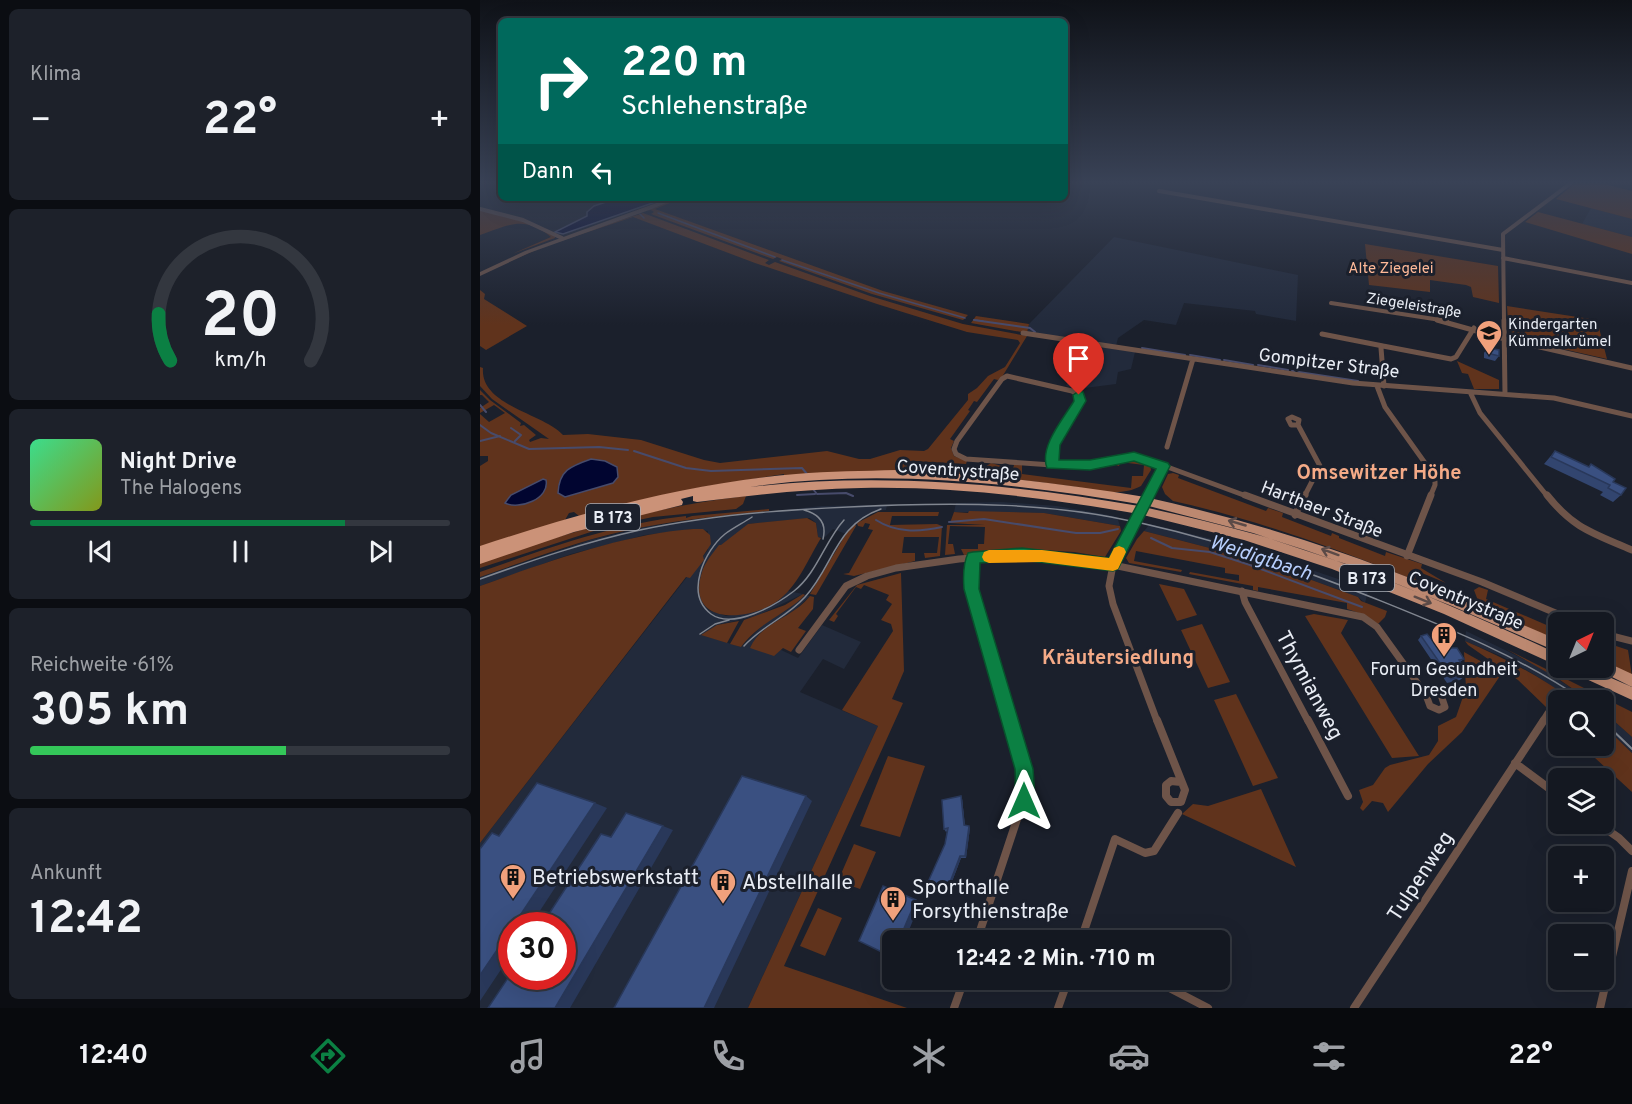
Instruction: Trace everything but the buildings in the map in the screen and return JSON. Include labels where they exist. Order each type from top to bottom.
[{"type":"highway","name":"Coventrystraße","points":[[480,551],[573,520],[635,504],[750,482],[802,478],[871,475],[982,480],[1080,490],[1142,506]]},
{"type":"highway","name":"Coventrystraße","points":[[480,559],[574,528],[657,507],[749,490],[805,485],[870,483],[972,488],[1142,506]]},
{"type":"main road","name":"Coventrystraße","points":[[1142,506],[1214,516],[1321,548],[1434,592],[1548,642]]},
{"type":"main road","name":"Coventrystraße","points":[[1142,506],[1340,567],[1445,609],[1548,655]]},
{"type":"main road","points":[[1614,672],[1632,681]]},
{"type":"main road","points":[[1597,678],[1632,694]]},
{"type":"street","points":[[545,230],[562,238]]},
{"type":"street","points":[[480,274],[510,258],[584,230]]},
{"type":"street","points":[[1382,230],[1503,250]]},
{"type":"street","points":[[1505,394],[1503,234],[1506,230]]},
{"type":"street","points":[[1503,258],[1632,283]]},
{"type":"street","name":"Ziegeleistraße","points":[[1331,303],[1451,322],[1505,339],[1632,368]]},
{"type":"street","points":[[1323,334],[1451,358],[1456,357],[1474,328]]},
{"type":"street","name":"Gompitzer Straße","points":[[1023,333],[1377,386],[1554,398],[1632,416]]},
{"type":"street","points":[[1383,346],[1381,348],[1384,386]]},
{"type":"street","points":[[1167,447],[1193,359]]},
{"type":"street","name":"Harthaer Straße","points":[[1052,465],[1054,445],[1080,401],[1079,395],[1072,391],[1015,376],[1004,378],[957,441],[954,449],[956,454],[966,459],[1052,465],[1090,465],[1134,457],[1482,582],[1553,612]]},
{"type":"street","points":[[1377,386],[1385,406],[1435,477],[1407,556]]},
{"type":"street","points":[[1470,392],[1480,413],[1563,515],[1579,527],[1632,550]]},
{"type":"street","points":[[1295,515],[1320,466],[1320,462],[1298,425]]},
{"type":"street","points":[[1163,466],[1113,565],[1109,586],[1113,604],[1181,782]]},
{"type":"street","points":[[799,650],[846,586],[854,581],[896,568],[1022,554],[1113,565],[1363,617],[1377,627],[1420,691],[1426,695]]},
{"type":"street","points":[[973,558],[970,577],[972,589],[1019,752],[1026,792],[980,930]]},
{"type":"street","name":"Thymianweg","points":[[1242,591],[1245,602],[1348,796]]},
{"type":"street","points":[[1614,636],[1632,641]]},
{"type":"street","name":"Tulpenweg","points":[[1354,1008],[1548,713]]},
{"type":"street","points":[[1515,763],[1548,788]]},
{"type":"street","points":[[1084,930],[1116,839],[1145,853],[1154,851],[1178,813]]},
{"type":"street","points":[[1613,834],[1632,851]]},
{"type":"street","points":[[1600,1008],[1632,871]]},
{"type":"street","points":[[954,1008],[960,990]]},
{"type":"street","points":[[1058,1008],[1064,990]]},
{"type":"street","points":[[1173,990],[1208,1008]]},
{"type":"shaded area","points":[[1605,230],[1632,230],[1632,237]]},
{"type":"shaded area","points":[[1114,237],[1298,275],[1296,321],[1256,314],[1255,311],[1184,303],[1176,325],[1144,320],[1118,338],[1116,346],[1027,333],[1029,324]]},
{"type":"shaded area","points":[[1085,345],[1135,352],[1131,369],[1118,372],[1116,384],[1077,389],[1066,386]]},
{"type":"shaded area","points":[[1001,502],[1057,506],[1103,514],[1117,517],[1120,526],[1044,513],[954,512],[956,503]]},
{"type":"shaded area","points":[[887,505],[886,510],[874,511],[863,517],[846,534],[833,529],[824,538],[818,537],[816,523],[810,518],[748,524],[700,584],[703,602],[708,610],[726,616],[766,608],[788,591],[803,594],[757,616],[717,625],[702,635],[741,647],[765,623],[787,610],[805,595],[810,596],[796,609],[760,632],[750,648],[779,649],[798,658],[822,625],[861,642],[844,669],[823,659],[800,692],[878,726],[748,1008],[480,1008],[480,843],[708,550],[708,531],[693,529],[645,535],[571,554],[480,586],[480,577],[590,540],[649,526],[821,506]]},
{"type":"shaded area","points":[[1150,524],[1241,546],[1347,582],[1368,591],[1365,603],[1358,597],[1260,561],[1144,531]]},
{"type":"shaded area","points":[[1466,631],[1540,667],[1548,672],[1548,678],[1556,678],[1574,690],[1557,690],[1503,657],[1465,641]]},
{"type":"shaded area","points":[[1614,721],[1632,737],[1632,753],[1614,736]]},
{"type":"green space","points":[[480,230],[494,230],[480,235]]},
{"type":"green space","points":[[541,230],[555,238],[512,254],[551,237]]},
{"type":"green space","points":[[594,230],[543,247],[490,270],[544,245]]},
{"type":"green space","points":[[668,230],[689,230],[769,260],[765,263],[769,265],[775,262],[870,296],[963,324],[1027,336],[1002,377],[998,380],[994,379],[977,402],[974,401],[968,410],[970,411],[950,439],[954,441],[951,448],[954,456],[967,461],[966,464],[913,461],[911,467],[967,471],[968,468],[985,467],[991,463],[1013,469],[1014,465],[1022,465],[1022,474],[1131,488],[1132,476],[1143,476],[1144,465],[1120,462],[1119,466],[1110,463],[1137,459],[1137,462],[1150,465],[1151,470],[1141,486],[1133,490],[1115,492],[926,473],[855,473],[784,477],[784,474],[697,488],[579,516],[574,512],[569,513],[565,520],[480,547],[480,466],[488,461],[488,456],[480,456],[480,414],[489,422],[505,413],[494,405],[480,413],[480,408],[489,402],[480,395],[480,390],[521,423],[520,426],[524,425],[536,435],[529,440],[530,442],[541,438],[549,439],[492,399],[480,386],[480,367],[483,368],[485,381],[491,391],[514,407],[554,427],[563,435],[588,434],[641,440],[720,463],[827,451],[859,459],[870,459],[900,450],[924,451],[928,449],[968,400],[968,394],[988,376],[1005,367],[1020,343],[1018,340],[967,332],[755,263]]},
{"type":"green space","points":[[694,230],[714,230],[883,291],[968,315],[963,320],[872,294],[779,261],[782,259],[777,257],[773,259]]},
{"type":"green space","points":[[1552,230],[1606,230],[1632,237],[1632,254]]},
{"type":"green space","name":"Alte Ziegelei","points":[[1365,244],[1498,266],[1499,303],[1473,297],[1471,287],[1466,285],[1430,280],[1430,292],[1369,285]]},
{"type":"green space","points":[[480,290],[485,294],[484,299],[527,326],[486,350],[480,346]]},
{"type":"green space","points":[[1507,306],[1597,320],[1607,359],[1509,337]]},
{"type":"green space","points":[[976,316],[1029,324],[1027,333],[971,323]]},
{"type":"green space","points":[[1457,361],[1499,380],[1499,389],[1474,389],[1468,374],[1462,373]]},
{"type":"green space","points":[[1168,474],[1179,475],[1178,478],[1266,511],[1268,508],[1283,513],[1282,517],[1331,536],[1332,533],[1339,538],[1385,556],[1386,552],[1422,564],[1421,568],[1446,583],[1417,571],[1415,579],[1473,603],[1477,598],[1474,590],[1479,587],[1488,590],[1486,599],[1548,626],[1548,638],[1417,581],[1321,544],[1223,513],[1173,501],[1165,494],[1162,487]]},
{"type":"green space","points":[[746,496],[743,504],[736,509],[653,517],[609,526],[480,568],[480,562],[611,522],[678,506]]},
{"type":"green space","points":[[769,509],[769,511],[675,522],[602,536],[480,577],[480,572],[607,531],[686,516],[686,518]]},
{"type":"green space","points":[[969,511],[1044,513],[1120,526],[1121,531],[1105,557],[1074,552],[1013,548],[1012,552],[964,555],[961,549],[978,549],[978,544],[984,544],[985,527],[950,526],[948,544],[953,544],[955,554],[945,555],[947,525],[985,525],[950,523],[954,512],[968,513]]},
{"type":"green space","points":[[878,512],[939,512],[938,516],[892,516],[890,525],[937,524],[942,526],[940,556],[925,558],[924,553],[937,553],[939,537],[904,537],[902,553],[915,553],[915,561],[854,576],[843,574],[849,573],[873,530],[868,529],[870,524],[865,523],[863,527],[858,526],[857,523]]},
{"type":"green space","points":[[807,518],[816,523],[818,537],[821,538],[802,573],[776,602],[764,609],[735,615],[710,610],[702,602],[699,589],[702,572],[719,545],[748,524]]},
{"type":"green space","points":[[855,524],[856,526],[816,595],[810,594],[846,534]]},
{"type":"green space","points":[[703,529],[710,535],[711,544],[703,556],[704,560],[690,578],[686,577],[480,843],[480,586],[560,558],[614,543],[641,536]]},
{"type":"green space","points":[[1144,531],[1260,561],[1358,597],[1361,601],[1387,611],[1385,617],[1378,624],[1362,614],[1347,609],[1347,603],[1258,587],[1258,591],[1253,590],[1253,586],[1189,574],[1190,572],[1239,581],[1239,575],[1225,573],[1225,568],[1136,551],[1134,561],[1182,570],[1181,572],[1129,563],[1126,558]]},
{"type":"green space","points":[[901,573],[904,671],[892,699],[903,703],[784,966],[907,1008],[748,1008],[878,726],[842,710],[893,631],[891,624],[881,620],[892,604],[886,600],[889,595],[864,585],[861,589],[856,587],[836,614],[838,616],[834,622],[829,620],[857,585]]},
{"type":"green space","points":[[1159,584],[1184,589],[1197,615],[1177,621]]},
{"type":"green space","points":[[805,595],[797,602],[763,625],[741,647],[730,644],[744,620],[785,605]]},
{"type":"green space","points":[[810,596],[814,597],[813,609],[798,628],[806,631],[791,652],[783,648],[774,656],[750,648],[762,632],[795,610]]},
{"type":"green space","points":[[1314,614],[1348,620],[1341,633],[1419,756],[1392,758],[1305,616]]},
{"type":"green space","points":[[739,621],[727,643],[701,635],[717,625]]},
{"type":"green space","points":[[1202,624],[1230,682],[1208,688],[1181,630]]},
{"type":"green space","points":[[1465,641],[1520,667],[1558,690],[1548,690],[1548,711],[1518,680]]},
{"type":"green space","points":[[1614,645],[1628,650],[1632,676],[1614,668]]},
{"type":"green space","points":[[1506,649],[1548,670],[1548,673]]},
{"type":"green space","points":[[1464,652],[1502,673],[1462,732],[1428,764],[1388,812],[1383,803],[1372,801],[1363,811],[1360,808],[1363,802],[1359,790],[1373,785],[1385,768],[1390,765],[1429,755],[1438,741],[1438,726],[1456,717],[1466,688]]},
{"type":"green space","points":[[1557,678],[1564,678],[1588,690],[1574,690]]},
{"type":"green space","points":[[1236,694],[1278,778],[1253,786],[1214,700]]},
{"type":"green space","points":[[1614,703],[1632,712],[1632,737],[1614,721]]},
{"type":"green space","points":[[1614,736],[1632,753],[1632,792],[1614,775],[1614,768],[1606,768],[1593,756],[1614,756]]},
{"type":"green space","points":[[888,756],[925,766],[900,837],[860,826]]},
{"type":"green space","points":[[1261,789],[1296,867],[1182,814],[1193,804],[1208,806]]},
{"type":"green space","points":[[854,844],[876,852],[860,889],[838,881]]},
{"type":"green space","points":[[818,908],[842,918],[825,956],[800,946]]},
{"type":"water","points":[[559,230],[574,230],[563,234],[555,232]]},
{"type":"water","points":[[591,459],[605,461],[617,467],[618,477],[613,483],[565,497],[558,493],[561,479],[567,470]]},
{"type":"water","points":[[543,479],[546,480],[546,487],[543,493],[532,501],[518,505],[505,503],[511,495]]},
{"type":"waterway","points":[[703,230],[775,257]]},
{"type":"waterway","points":[[782,260],[879,293],[965,318]]},
{"type":"waterway","points":[[983,321],[974,320],[1030,328],[1035,332]]},
{"type":"waterway","points":[[1142,348],[1185,355]]},
{"type":"waterway","points":[[1190,355],[1220,360]]},
{"type":"waterway","points":[[1224,360],[1253,365]]},
{"type":"waterway","points":[[1258,365],[1288,370]]},
{"type":"waterway","points":[[1292,371],[1358,381]]},
{"type":"waterway","points":[[480,405],[486,412]]},
{"type":"waterway","name":"Weidigtbach","points":[[480,425],[499,436]]},
{"type":"waterway","points":[[511,428],[521,435],[515,441]]},
{"type":"waterway","points":[[480,441],[499,436]]},
{"type":"waterway","name":"Weidigtbach","points":[[499,436],[529,449],[599,447],[628,450]]},
{"type":"waterway","name":"Weidigtbach","points":[[634,451],[686,468],[711,471],[802,468],[807,474]]},
{"type":"waterway","name":"Weidigtbach","points":[[813,489],[817,494],[846,493],[853,496]]},
{"type":"waterway","points":[[797,495],[815,494]]},
{"type":"waterway","name":"Weidigtbach","points":[[949,522],[984,519],[1076,533],[1100,533],[1118,529]]},
{"type":"waterway","name":"Weidigtbach","points":[[876,520],[892,527],[908,530],[942,527]]},
{"type":"waterway","name":"Weidigtbach","points":[[1151,538],[1172,548],[1210,552],[1250,565],[1362,607]]},
{"type":"tram line","points":[[480,579],[599,540],[672,524],[736,515],[925,504],[979,504],[1058,509],[1111,517],[1179,532],[1311,574],[1456,632],[1508,656],[1568,690]]},
{"type":"tram line","points":[[744,646],[798,604],[815,585],[844,535],[866,516],[881,509]]},
{"type":"tram line","points":[[804,510],[821,520],[824,528],[823,539]]},
{"type":"tram line","points":[[752,517],[718,541],[700,572],[698,584],[703,605],[711,614],[720,618],[731,619],[754,614],[777,603],[794,591],[809,575],[831,537],[844,520]]},
{"type":"tram line","points":[[700,634],[715,624],[729,620]]},
{"type":"tram line","points":[[1614,732],[1632,749]]},
{"type":"slow traffic","points":[[989,557],[1022,554],[1113,565],[1119,552]]},
{"type":"place","name":"Kindergarten Kümmelkrümel","points":[[1489,356]]},
{"type":"place","name":"Forum Gesundheit Dresden","points":[[1444,658]]},
{"type":"place","name":"Betriebswerkstatt","points":[[513,900]]},
{"type":"place","name":"Abstellhalle","points":[[723,905]]},
{"type":"place","name":"Sporthalle Forsythienstraße","points":[[893,922]]},
{"type":"district","name":"Omsewitzer Höhe","points":[[1379,472]]},
{"type":"district","name":"Kräutersiedlung","points":[[1118,657]]},
{"type":"route","points":[[1024,801],[1026,792],[1024,769],[972,589],[970,577],[973,558],[1022,554],[1113,565],[1163,466],[1134,457],[1090,465],[1052,465],[1054,445],[1080,401],[1079,395]]}]
